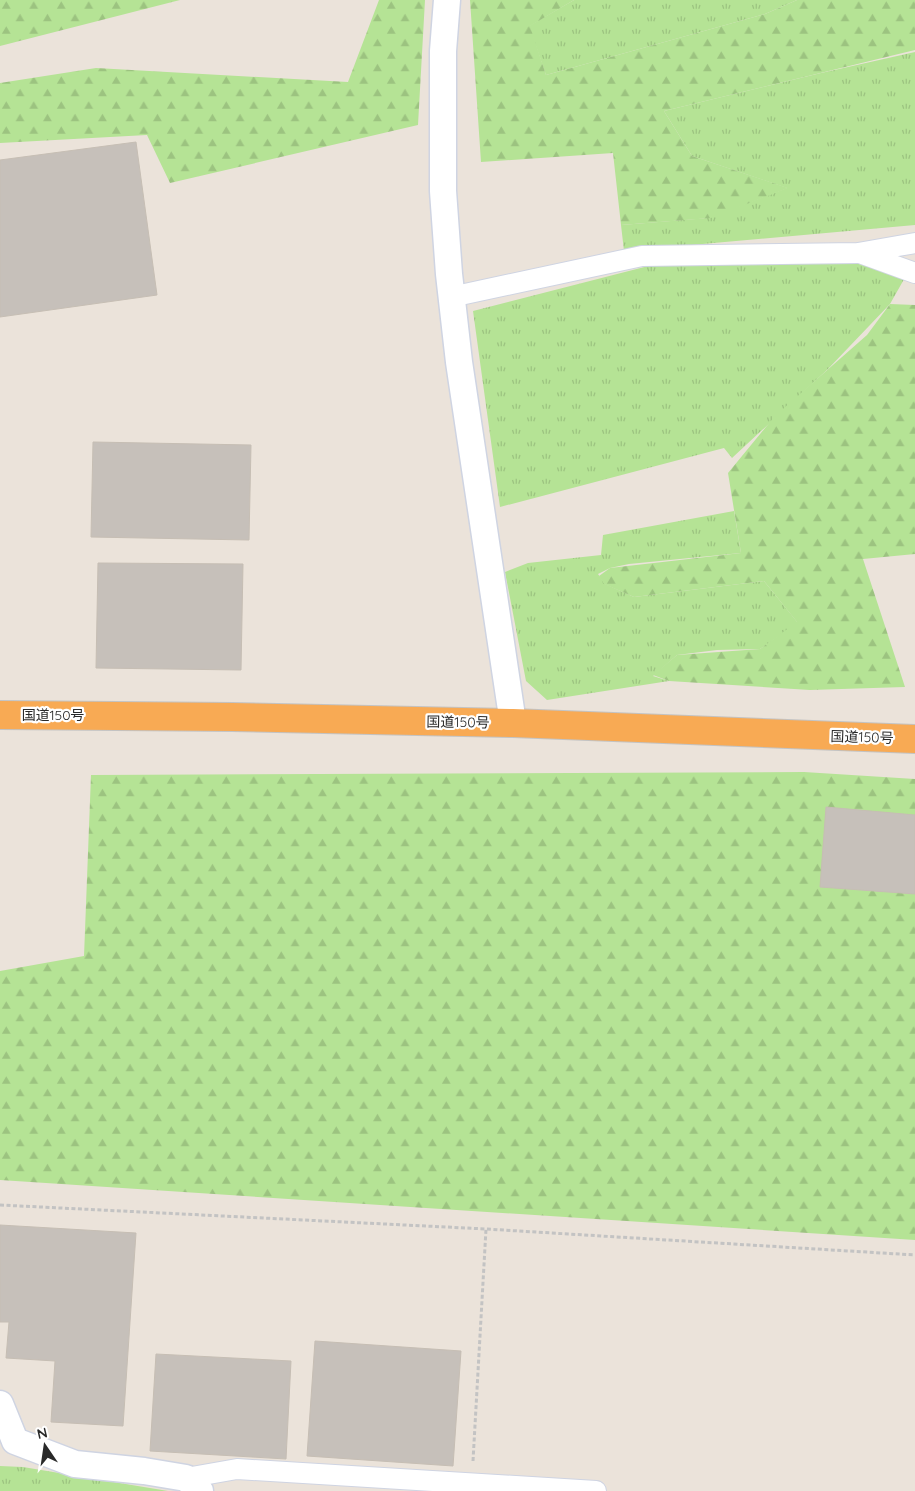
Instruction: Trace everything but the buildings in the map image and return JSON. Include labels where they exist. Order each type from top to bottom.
[{"type":"highway","name":"国道150号","points":[[0,715],[232,717],[513,723],[915,739]]},
{"type":"street","points":[[447,0],[443,51],[443,191],[451,297],[513,723]]},
{"type":"street","points":[[451,297],[642,256],[858,253],[915,243]]},
{"type":"street","points":[[858,253],[915,273]]},
{"type":"street","points":[[0,1404],[7,1442],[75,1464],[144,1471],[193,1485],[237,1469],[596,1491]]},
{"type":"path","points":[[0,1205],[486,1229],[915,1255]]},
{"type":"path","points":[[472,1483],[486,1229]]},
{"type":"green space","points":[[0,0],[180,0],[0,46]]},
{"type":"green space","points":[[379,0],[425,0],[418,125],[170,183],[147,135],[0,143],[0,83],[96,68],[348,82]]},
{"type":"green space","points":[[470,0],[574,0],[530,26],[546,75],[765,14],[797,0],[915,0],[915,50],[664,111],[692,156],[788,188],[711,218],[621,225],[613,153],[481,162]]},
{"type":"green space","points":[[574,0],[797,0],[765,14],[546,75],[529,26]]},
{"type":"green space","points":[[915,52],[915,225],[624,251],[621,225],[708,218],[787,188],[692,156],[664,111]]},
{"type":"green space","points":[[830,258],[907,274],[890,304],[828,369],[732,458],[724,448],[500,507],[473,311],[660,263]]},
{"type":"green space","points":[[890,304],[915,305],[915,554],[863,559],[905,687],[810,690],[669,681],[653,675],[677,655],[760,649],[797,622],[764,581],[634,597],[604,584],[599,576],[610,568],[741,553],[728,473],[775,416],[867,335]]},
{"type":"green space","points":[[734,511],[741,553],[629,564],[610,568],[598,574],[605,584],[634,597],[764,581],[798,623],[760,649],[717,650],[677,655],[653,676],[669,681],[547,700],[526,681],[505,572],[528,563],[601,555],[603,535]]},
{"type":"green space","points":[[804,772],[915,779],[915,1240],[0,1180],[0,971],[84,956],[91,775]]},
{"type":"green space","points":[[0,1466],[23,1467],[168,1491],[0,1491]]}]
